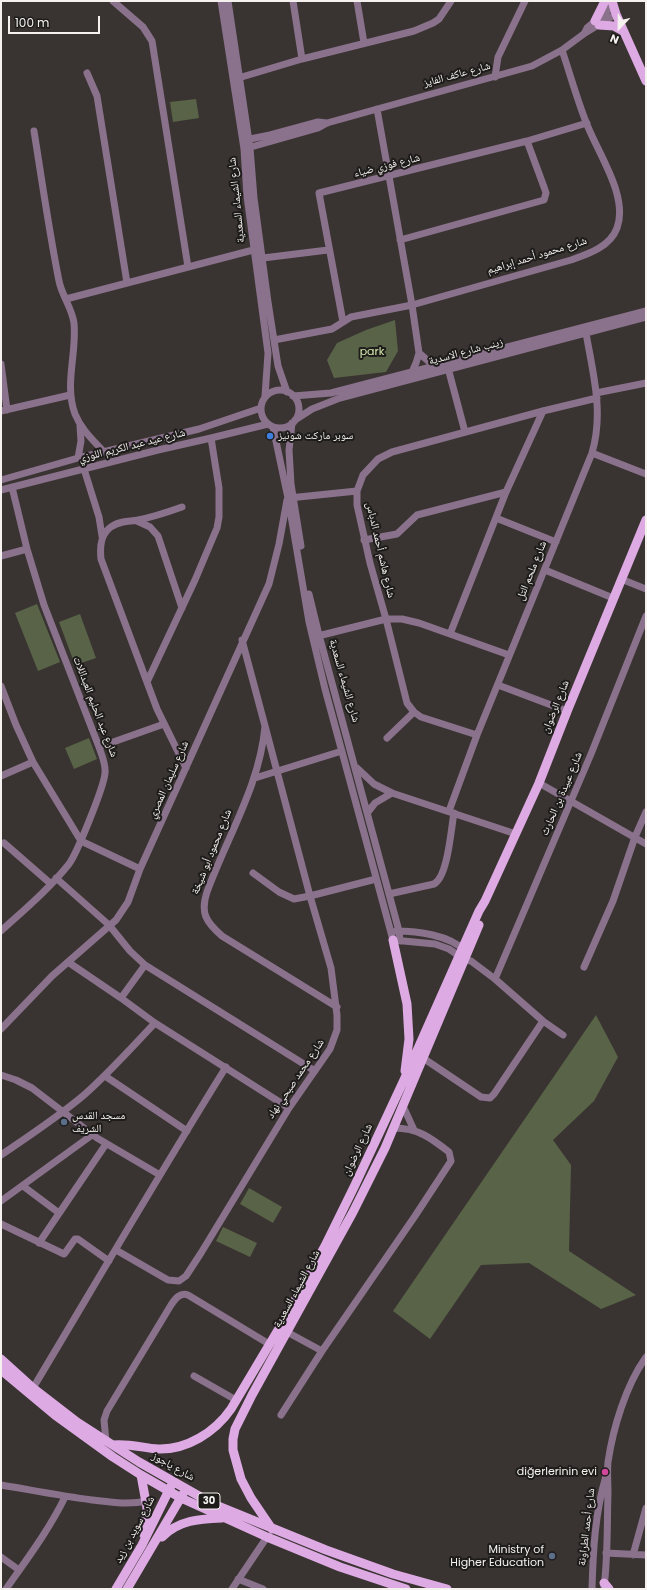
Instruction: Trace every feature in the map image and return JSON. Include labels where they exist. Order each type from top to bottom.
[{"type":"main road","points":[[604,1],[597,23],[614,26],[623,31]]},
{"type":"main road","points":[[613,7],[645,75]]},
{"type":"main road","name":"شارع الرضوان","points":[[423,1058],[484,912],[485,901],[539,784],[567,711],[646,520]]},
{"type":"main road","points":[[395,937],[407,1004],[409,1039],[404,1080]]},
{"type":"main road","name":"شارع الرضوان","points":[[236,1400],[321,1252],[355,1185],[404,1080],[465,956]]},
{"type":"main road","name":"شارع الشيماء السعدية","points":[[269,1533],[245,1489],[237,1467],[233,1439],[237,1422],[353,1212],[394,1128],[423,1058]]},
{"type":"main road","points":[[355,1185],[364,1189]]},
{"type":"main road","points":[[343,1208],[353,1212]]},
{"type":"main road","name":"شارع ياجوز","points":[[1,1358],[57,1408],[109,1443],[213,1504],[340,1567],[406,1589]]},
{"type":"main road","name":"شارع ياجوز","points":[[1,1370],[55,1415],[113,1457],[181,1498],[226,1518],[269,1533],[394,1574],[446,1589]]},
{"type":"main road","points":[[109,1443],[157,1449],[175,1448],[196,1440],[208,1433],[226,1417],[236,1400]]},
{"type":"main road","points":[[226,1417],[237,1422]]},
{"type":"main road","points":[[141,1475],[147,1501],[147,1548]]},
{"type":"main road","name":"شارع سويد بن زيد","points":[[127,1589],[147,1548],[174,1481]]},
{"type":"main road","name":"شارع سويد بن زيد","points":[[116,1589],[147,1548],[181,1498],[186,1487]]},
{"type":"main road","points":[[147,1548],[169,1529],[178,1524],[197,1519],[226,1518]]},
{"type":"street","points":[[113,1],[144,28],[152,41],[188,267]]},
{"type":"street","name":"شارع الشيماء السعدية","points":[[221,1],[236,79],[254,198],[269,359],[265,396]]},
{"type":"street","name":"شارع الشيماء السعدية","points":[[228,1],[236,79]]},
{"type":"street","points":[[293,1],[302,59]]},
{"type":"street","points":[[357,1],[364,43]]},
{"type":"street","points":[[236,79],[302,59],[414,31],[433,23],[444,12],[451,1]]},
{"type":"street","points":[[495,77],[498,57],[525,1]]},
{"type":"street","name":"شارع عاكف الفايز","points":[[247,149],[318,128],[327,123],[532,66],[562,50],[597,23],[613,7]]},
{"type":"street","name":"شارع محمود أحمد إبراهيم","points":[[274,340],[332,329],[351,317],[412,304],[570,260],[590,253],[610,239],[618,223],[618,197],[586,123],[562,50]]},
{"type":"street","points":[[87,73],[97,96],[127,283]]},
{"type":"street","points":[[376,109],[412,304],[419,353],[412,372]]},
{"type":"street","name":"شارع عاكف الفايز","points":[[245,140],[318,122],[327,123]]},
{"type":"street","name":"شارع فوزي ضياء","points":[[343,322],[328,250],[319,193],[389,177],[527,141],[586,123]]},
{"type":"street","points":[[34,131],[59,281],[72,312],[75,332],[70,395],[80,426],[81,442],[78,458]]},
{"type":"street","points":[[400,240],[544,200],[546,193],[527,141]]},
{"type":"street","points":[[66,299],[258,249]]},
{"type":"street","name":"شارع الشيماء السعدية","points":[[258,249],[263,258],[278,366],[290,394]]},
{"type":"street","points":[[263,258],[328,250]]},
{"type":"street","name":"زينب شارع الاسدية","points":[[290,394],[324,395],[646,310]]},
{"type":"street","name":"زينب شارع الاسدية","points":[[293,422],[317,406],[340,398],[448,368],[646,317]]},
{"type":"street","name":"شارع ملحم التل","points":[[389,894],[434,884],[439,880],[448,854],[451,812],[477,735],[592,453],[596,440],[598,419],[586,333]]},
{"type":"street","points":[[419,353],[434,366]]},
{"type":"street","points":[[1,364],[4,410],[70,395]]},
{"type":"street","points":[[448,368],[465,432]]},
{"type":"street","name":"شارع هاشم أحمد الدباس","points":[[414,712],[405,699],[386,619],[358,515],[357,491],[366,471],[384,456],[410,446],[646,383]]},
{"type":"street","points":[[274,391],[290,394],[298,405],[298,415],[293,422],[283,428],[271,425],[264,420],[261,408],[265,396],[274,391]]},
{"type":"street","name":"شارع عيد عبد الكريم اللوزي","points":[[1,480],[78,458],[199,429],[261,408]]},
{"type":"street","points":[[450,634],[506,492],[542,411]]},
{"type":"street","name":"شارع الشيماء السعدية","points":[[291,497],[289,450],[293,422]]},
{"type":"street","name":"شارع الشيماء السعدية","points":[[271,425],[291,497],[325,689],[376,879],[395,937]]},
{"type":"street","name":"شارع عيد عبد الكريم اللوزي","points":[[1,490],[158,450],[271,425]]},
{"type":"street","points":[[80,426],[104,452]]},
{"type":"street","points":[[147,682],[214,538],[219,517],[219,488],[211,438]]},
{"type":"street","points":[[592,453],[646,474]]},
{"type":"street","points":[[84,469],[99,517],[102,536],[100,549],[101,559],[164,724],[186,768]]},
{"type":"street","name":"شارع عبد الحليم العبداللات","points":[[1,931],[51,884],[71,862],[81,841],[105,776],[106,764],[44,605],[27,549],[12,487]]},
{"type":"street","points":[[291,497],[357,491]]},
{"type":"street","points":[[364,540],[397,534],[416,515],[506,492]]},
{"type":"street","name":"شارع سليمان المصري","points":[[1,1029],[52,976],[123,911],[128,902],[140,869],[242,640],[260,606],[269,584],[279,544],[286,502],[291,497]]},
{"type":"street","points":[[102,536],[114,524],[136,521],[182,507]]},
{"type":"street","points":[[496,518],[556,542]]},
{"type":"street","points":[[136,521],[150,527],[158,536],[182,608]]},
{"type":"street","points":[[1,556],[27,549]]},
{"type":"street","points":[[545,570],[613,598]]},
{"type":"street","points":[[621,579],[646,589]]},
{"type":"street","name":"شارع عبيدة بن الحارث","points":[[495,979],[591,754],[646,616]]},
{"type":"street","points":[[316,636],[386,619],[402,619],[450,634],[510,656]]},
{"type":"street","name":"شارع الشيماء السعدية","points":[[316,636],[356,767],[368,812],[399,931],[395,937]]},
{"type":"street","name":"شارع محمود أبو شيخة","points":[[242,640],[265,726],[262,748],[254,778],[207,892],[204,902],[204,915],[209,924],[222,936],[337,1007]]},
{"type":"street","points":[[498,685],[567,711]]},
{"type":"street","points":[[1,686],[16,725],[33,762],[81,841],[140,869]]},
{"type":"street","points":[[387,738],[414,712],[425,719],[477,735]]},
{"type":"street","points":[[99,747],[164,724]]},
{"type":"street","name":"شارع محمد صبحي نهاد","points":[[116,1250],[168,1280],[176,1281],[184,1278],[201,1253],[289,1108],[330,1049],[336,1037],[338,1022],[337,1007],[331,968],[310,896],[265,726]]},
{"type":"street","points":[[254,778],[342,751]]},
{"type":"street","points":[[1,776],[33,762]]},
{"type":"street","points":[[356,767],[374,784],[392,793],[516,834]]},
{"type":"street","points":[[539,784],[646,844]]},
{"type":"street","points":[[368,812],[375,803],[392,793]]},
{"type":"street","points":[[584,967],[613,901],[634,837],[646,812]]},
{"type":"street","points":[[4,843],[51,884]]},
{"type":"street","points":[[253,873],[289,898],[300,899],[376,879]]},
{"type":"street","points":[[56,878],[109,925],[130,951],[145,965],[315,1071]]},
{"type":"street","points":[[399,931],[446,938],[465,956],[563,1035]]},
{"type":"street","points":[[429,943],[430,935]]},
{"type":"street","points":[[395,937],[429,943],[465,956]]},
{"type":"street","points":[[68,962],[155,1023],[289,1108]]},
{"type":"street","points":[[121,998],[145,965]]},
{"type":"street","points":[[423,1058],[480,1097],[490,1098],[544,1021]]},
{"type":"street","points":[[1,1155],[62,1112],[105,1076],[155,1023]]},
{"type":"street","points":[[33,1388],[226,1067]]},
{"type":"street","points":[[1,1075],[32,1088],[92,1135],[160,1175]]},
{"type":"street","points":[[105,1076],[187,1131]]},
{"type":"street","points":[[403,1106],[414,1130]]},
{"type":"street","points":[[281,1415],[322,1351],[451,1161],[449,1152],[436,1142],[414,1130],[394,1128]]},
{"type":"street","points":[[1,1201],[92,1135]]},
{"type":"street","points":[[39,1243],[106,1144]]},
{"type":"street","points":[[23,1186],[59,1213]]},
{"type":"street","points":[[1,1224],[64,1254],[75,1239],[78,1239],[109,1261]]},
{"type":"street","points":[[109,1443],[104,1420],[107,1411],[171,1305],[180,1295],[188,1295],[269,1344]]},
{"type":"street","points":[[287,1332],[322,1351]]},
{"type":"street","name":"شارع أحمد الطراونة","points":[[592,1589],[592,1558],[600,1496],[628,1388],[646,1357]]},
{"type":"street","points":[[194,1376],[236,1400]]},
{"type":"street","name":"شارع أحمد الطراونة","points":[[606,1587],[608,1468]]},
{"type":"street","points":[[1,1485],[65,1497],[132,1504],[147,1501]]},
{"type":"street","points":[[6,1589],[46,1532],[65,1497]]},
{"type":"street","points":[[633,1554],[646,1508]]},
{"type":"street","points":[[232,1589],[269,1533]]},
{"type":"street","points":[[606,1554],[646,1555]]},
{"type":"street","points":[[1,1557],[19,1570]]},
{"type":"street","points":[[238,1579],[263,1589]]},
{"type":"green space","points":[[196,99],[199,118],[173,122],[170,102]]},
{"type":"green space","name":"park","points":[[395,320],[398,351],[386,372],[334,378],[327,360],[337,343],[366,330]]},
{"type":"green space","points":[[37,604],[60,662],[38,671],[15,613]]},
{"type":"green space","points":[[80,614],[96,658],[75,665],[59,622]]},
{"type":"green space","points":[[89,738],[97,759],[74,769],[65,748]]},
{"type":"green space","points":[[596,1015],[618,1057],[594,1101],[553,1140],[571,1165],[569,1251],[636,1295],[601,1309],[529,1263],[481,1265],[430,1339],[393,1311]]},
{"type":"green space","points":[[249,1188],[282,1207],[273,1223],[240,1204]]},
{"type":"green space","points":[[223,1227],[257,1243],[250,1257],[216,1241]]},
{"type":"place","name":"سوبر ماركت شونيز","points":[[270,436]]},
{"type":"place","name":"مسجد القدس الشريف","points":[[64,1122]]},
{"type":"place","name":"diğerlerinin evi","points":[[605,1472]]},
{"type":"place","name":"Ministry of Higher Education","points":[[552,1556]]}]
